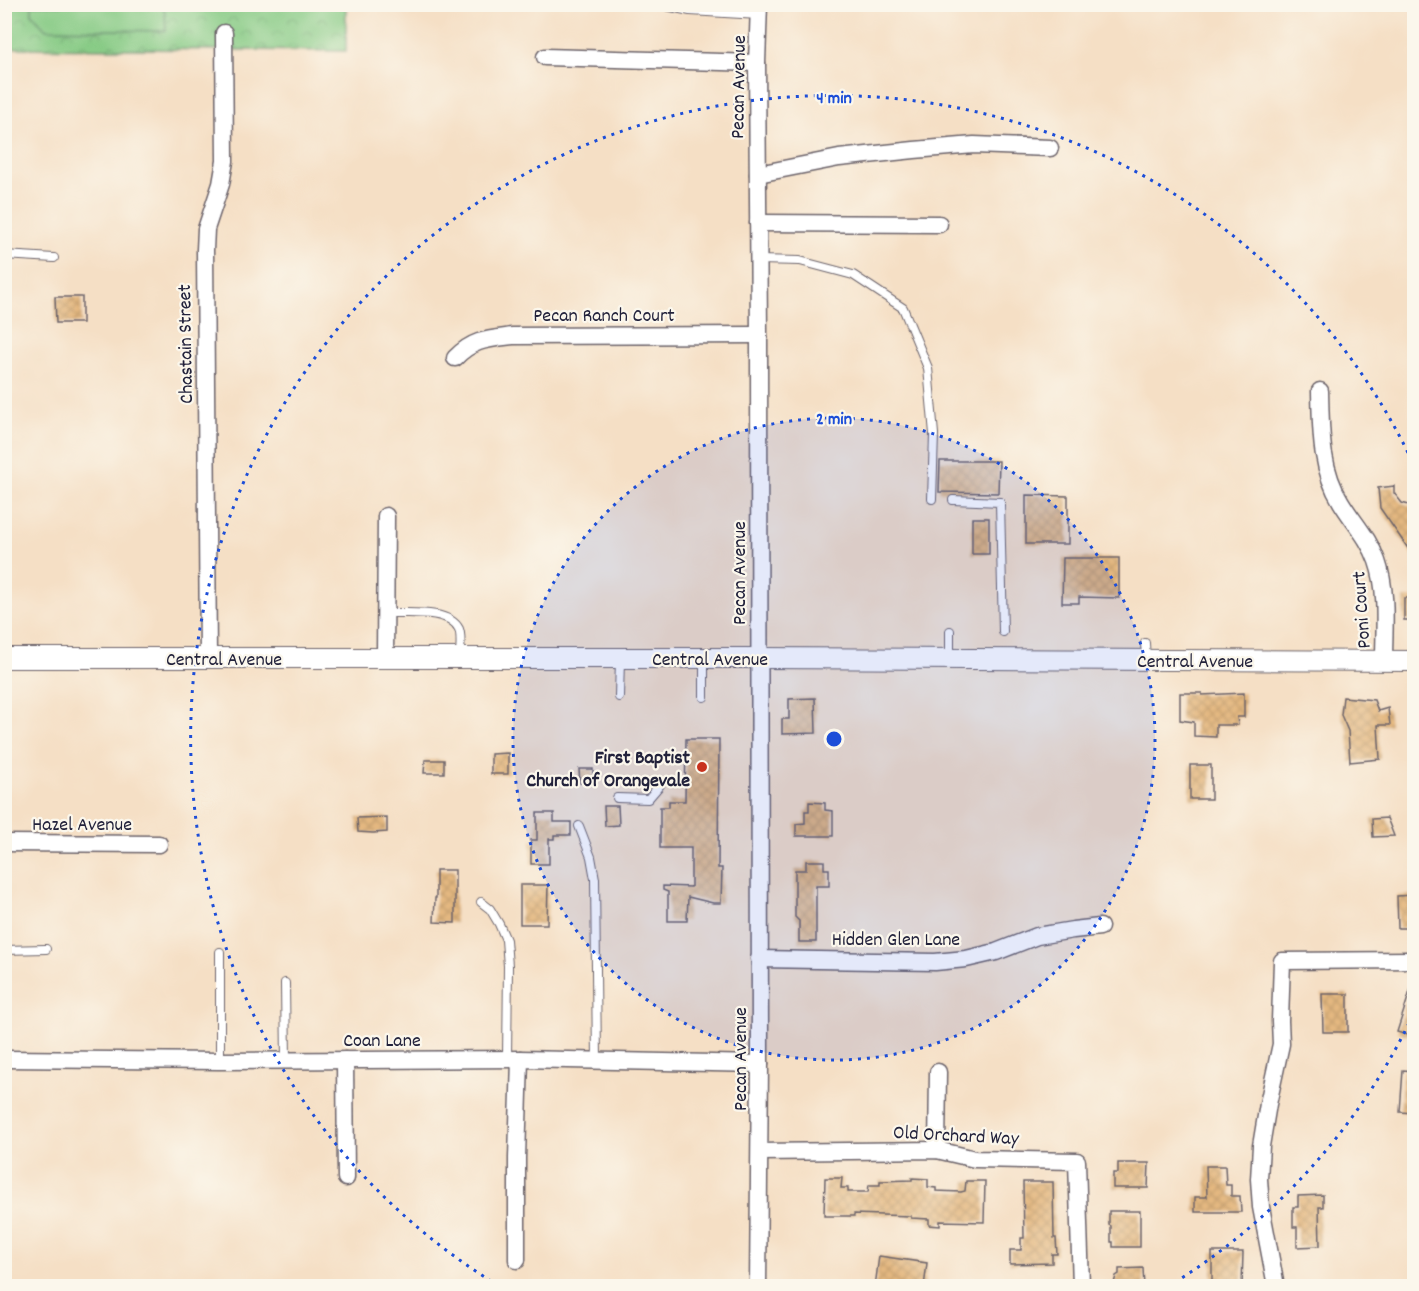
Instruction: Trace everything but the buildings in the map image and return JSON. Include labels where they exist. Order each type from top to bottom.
[{"type":"street","name":"Pecan Avenue","points":[[758,1287],[760,1064],[757,63],[759,10]]},
{"type":"street","name":"Chastain Street","points":[[208,658],[204,250],[206,229],[221,184],[225,161],[224,33]]},
{"type":"street","points":[[544,57],[757,63]]},
{"type":"street","points":[[758,174],[839,158],[924,149],[974,145],[1050,148]]},
{"type":"street","points":[[758,223],[939,224]]},
{"type":"street","name":"Pecan Ranch Court","points":[[455,358],[473,343],[513,336],[759,335]]},
{"type":"street","name":"Poni Court","points":[[1320,391],[1323,453],[1333,489],[1370,544],[1378,562],[1384,601],[1384,661]]},
{"type":"street","points":[[385,658],[386,516]]},
{"type":"street","name":"Central Avenue","points":[[4,658],[950,659],[1145,651],[1414,661]]},
{"type":"street","name":"Hazel Avenue","points":[[4,843],[159,844]]},
{"type":"street","name":"Hidden Glen Lane","points":[[759,959],[935,962],[966,959],[996,952],[1037,936],[1100,927]]},
{"type":"street","points":[[1276,1287],[1258,1179],[1268,1104],[1281,1044],[1282,961],[1414,960]]},
{"type":"street","name":"Coan Lane","points":[[4,1059],[286,1061],[513,1059],[760,1064]]},
{"type":"street","points":[[513,1059],[517,1158],[517,1260]]},
{"type":"street","points":[[345,1060],[346,1178]]},
{"type":"street","points":[[938,1072],[938,1150]]},
{"type":"street","name":"Old Orchard Way","points":[[759,1152],[938,1150],[975,1159],[1077,1161],[1081,1287]]},
{"type":"lane","points":[[656,4],[690,11],[759,10]]},
{"type":"lane","points":[[4,255],[54,258]]},
{"type":"lane","points":[[758,260],[800,261],[853,274],[903,308],[928,368],[934,434],[932,499]]},
{"type":"lane","points":[[953,500],[1000,502],[1003,632]]},
{"type":"lane","points":[[386,614],[438,614],[452,621],[459,629],[460,658]]},
{"type":"lane","points":[[950,631],[950,659]]},
{"type":"lane","points":[[619,697],[620,658]]},
{"type":"lane","points":[[704,658],[704,698]]},
{"type":"lane","points":[[617,798],[648,799],[660,785]]},
{"type":"lane","points":[[579,826],[591,857],[595,879],[597,1061]]},
{"type":"lane","points":[[481,902],[490,909],[506,940],[513,1059]]},
{"type":"lane","points":[[4,950],[46,949]]},
{"type":"lane","points":[[220,952],[220,1061]]},
{"type":"lane","points":[[285,982],[286,1061]]},
{"type":"green space","points":[[5,5],[346,5],[346,51],[5,48]]},
{"type":"green space","points":[[32,5],[163,5],[166,31],[46,29],[32,14]]},
{"type":"place","name":"First Baptist Church of Orangevale","points":[[702,767]]}]
